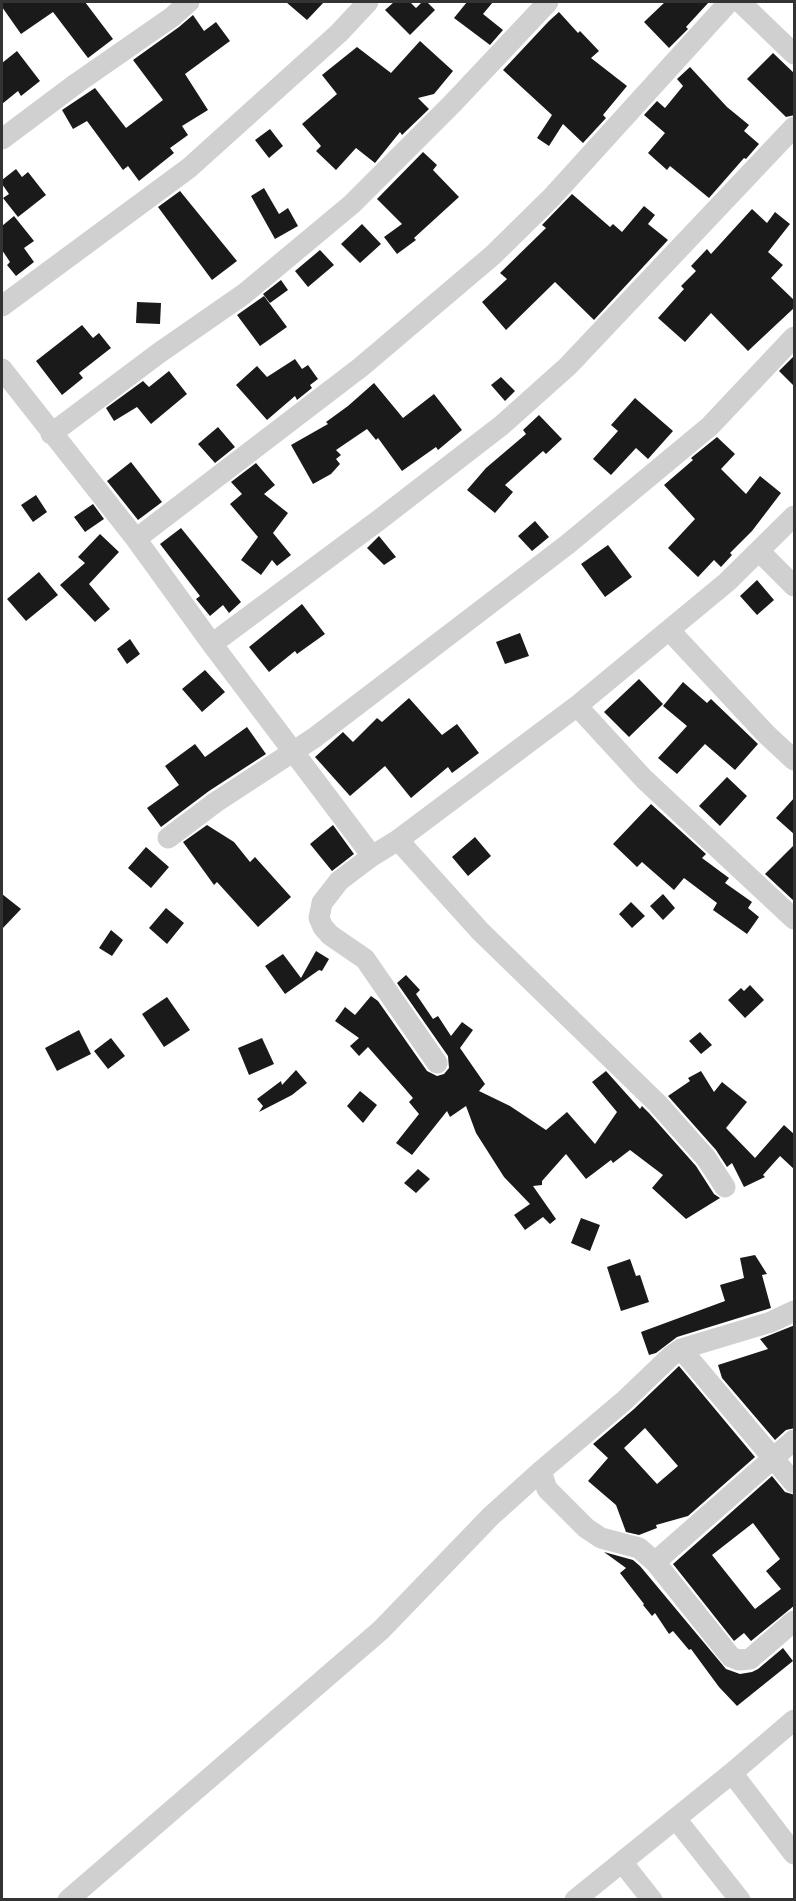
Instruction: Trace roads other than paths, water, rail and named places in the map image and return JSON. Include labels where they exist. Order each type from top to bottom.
[{"type":"street","points":[[2,139],[77,82],[172,17],[189,2]]},
{"type":"street","points":[[2,306],[189,168],[339,33],[369,2]]},
{"type":"street","points":[[51,434],[159,353],[243,294],[352,204],[453,103],[548,2]]},
{"type":"street","points":[[136,539],[361,367],[493,255],[552,196],[729,2]]},
{"type":"street","points":[[740,2],[795,54]]},
{"type":"street","points":[[212,644],[379,520],[502,424],[568,366],[795,127]]},
{"type":"street","points":[[168,838],[216,802],[294,752],[576,537],[710,426],[795,337]]},
{"type":"street","points":[[2,369],[136,539],[372,856]]},
{"type":"street","points":[[437,1063],[365,959],[330,934],[319,918],[322,903],[339,881],[398,840],[577,706],[670,632],[728,582],[795,516]]},
{"type":"street","points":[[759,551],[795,586]]},
{"type":"street","points":[[670,632],[766,734],[795,760]]},
{"type":"street","points":[[577,706],[644,779],[795,919]]},
{"type":"street","points":[[398,840],[480,931],[658,1104],[706,1158],[725,1187]]},
{"type":"street","points":[[68,1899],[381,1630],[491,1516],[610,1413],[671,1356],[681,1349],[771,1322],[795,1311]]},
{"type":"street","points":[[681,1349],[795,1484]]},
{"type":"street","points":[[655,1562],[795,1440]]},
{"type":"street","points":[[541,1471],[547,1489],[586,1528],[601,1538],[639,1548],[655,1562],[731,1657],[739,1660],[750,1659],[795,1621]]},
{"type":"street","points":[[575,1899],[732,1773],[791,1730]]},
{"type":"street","points":[[732,1773],[795,1854]]},
{"type":"street","points":[[676,1819],[740,1899]]},
{"type":"street","points":[[622,1862],[652,1899]]}]
